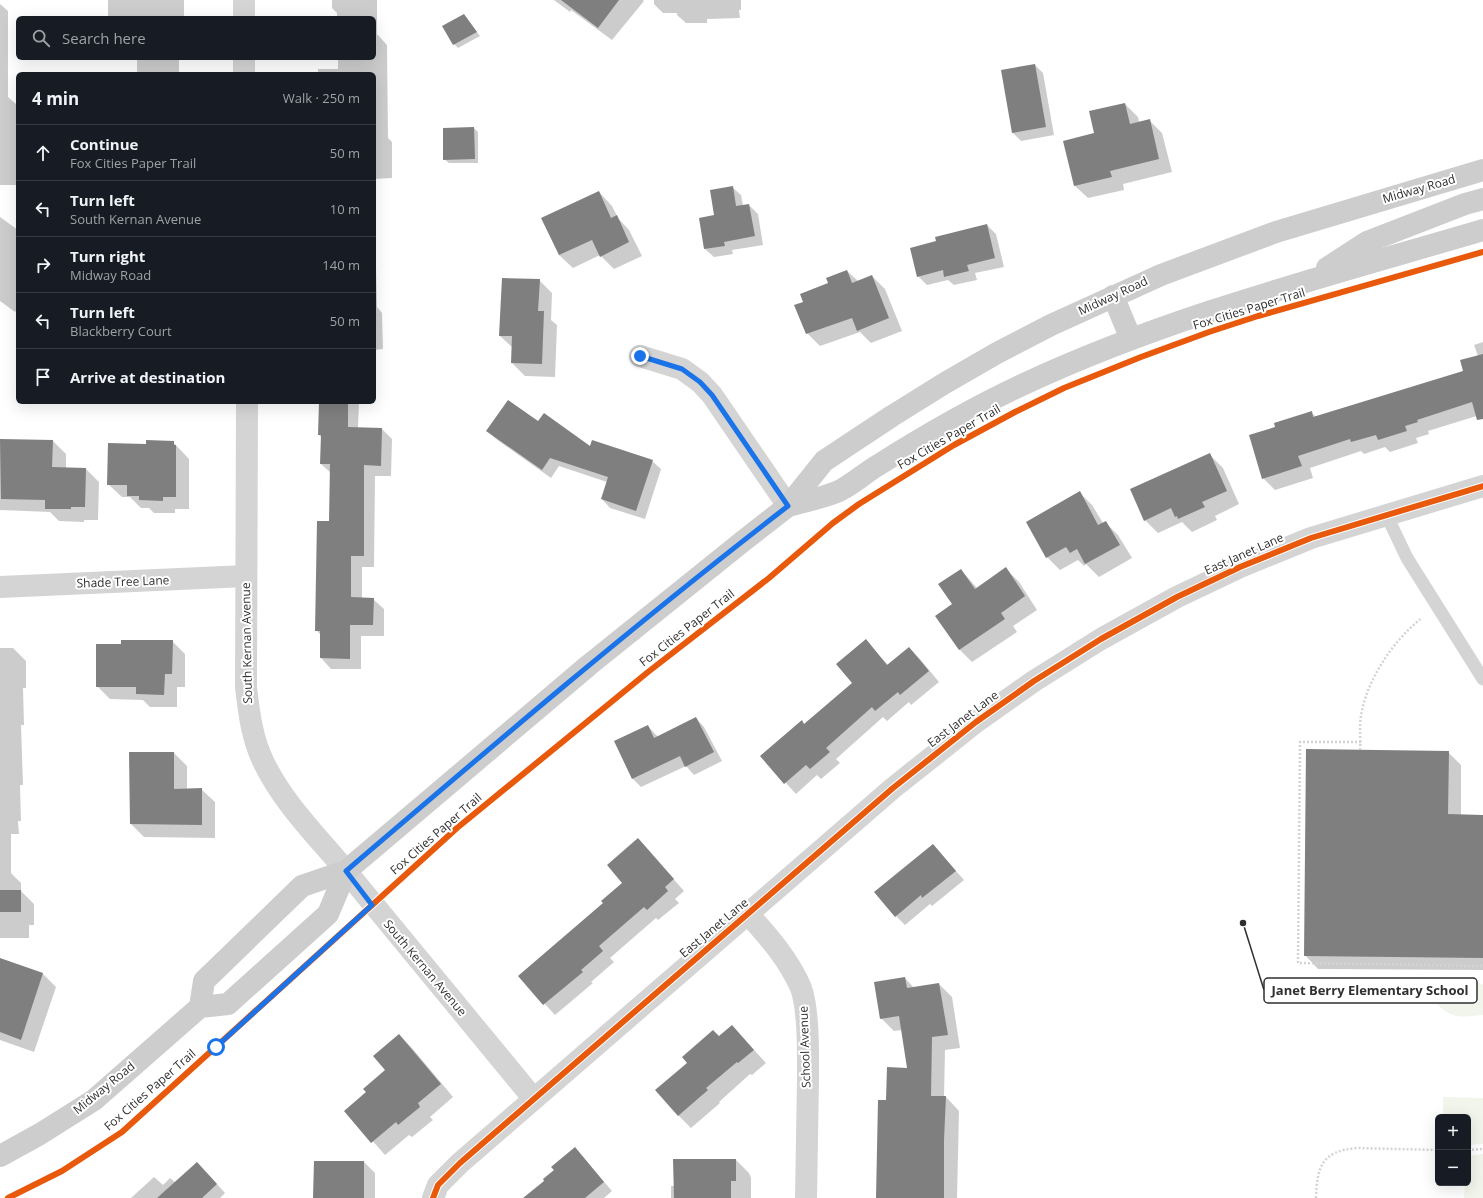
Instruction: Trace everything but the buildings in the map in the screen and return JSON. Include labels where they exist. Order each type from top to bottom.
[{"type":"main road","name":"Midway Road","points":[[200,1007],[204,981],[302,886],[346,871],[456,776],[589,665],[788,506],[824,461],[892,416],[997,353],[1161,274],[1276,232],[1483,170]]},
{"type":"main road","points":[[1306,282],[1367,242],[1465,204],[1483,199]]},
{"type":"main road","name":"Midway Road","points":[[788,506],[839,491],[879,464],[957,419],[1021,386],[1131,339],[1195,316],[1483,230]]},
{"type":"main road","points":[[1113,296],[1131,339]]},
{"type":"main road","name":"Midway Road","points":[[0,1156],[40,1134],[94,1100],[200,1007],[228,1004],[328,914],[346,871]]},
{"type":"street","points":[[244,0],[244,16]]},
{"type":"street","points":[[244,60],[244,72]]},
{"type":"street","points":[[640,356],[682,369],[700,382],[712,395],[788,506]]},
{"type":"street","name":"South Kernan Avenue","points":[[247,404],[246,687],[255,741],[264,763],[281,793],[533,1098]]},
{"type":"street","name":"East Janet Lane","points":[[533,1098],[893,788],[976,722],[1034,681],[1101,638],[1177,597],[1240,567],[1311,538],[1386,514],[1483,486]]},
{"type":"street","name":"Shade Tree Lane","points":[[0,586],[246,576]]},
{"type":"street","name":"School Avenue","points":[[748,914],[770,938],[791,966],[801,990],[804,1002],[808,1050],[806,1198]]},
{"type":"street","points":[[433,1198],[438,1186],[460,1163],[533,1098]]},
{"type":"lane","points":[[1386,514],[1407,558],[1483,679]]},
{"type":"path","points":[[1360,750],[1361,717],[1364,700],[1372,681],[1397,642],[1412,626],[1437,606]]},
{"type":"path","points":[[1361,742],[1300,742],[1298,963],[1483,966]]},
{"type":"path","points":[[1316,1198],[1318,1172],[1327,1158],[1338,1152],[1357,1148],[1435,1150]]},
{"type":"path","points":[[1471,1150],[1483,1149]]},
{"type":"shaded area","points":[[1459,980],[1478,982],[1483,985],[1483,1015],[1463,1017],[1453,1015],[1437,1004],[1436,985],[1448,981]]},
{"type":"shaded area","points":[[1443,1097],[1483,1098],[1483,1144],[1471,1145],[1471,1114],[1443,1114]]},
{"type":"shaded area","points":[[1483,1154],[1483,1198],[1464,1198],[1465,1186],[1471,1186],[1471,1156]]},
{"type":"cycle path","name":"Fox Cities Paper Trail","points":[[8,1198],[62,1171],[122,1132],[457,828],[648,672],[769,578],[833,523],[859,504],[954,445],[1015,412],[1064,388],[1141,357],[1258,316],[1483,252]]},
{"type":"cycle path","points":[[433,1198],[438,1185],[460,1163],[893,788],[976,722],[1034,681],[1101,639],[1177,597],[1240,567],[1311,538],[1483,486]]},
{"type":"place","name":"Janet Berry Elementary School","points":[[1243,923]]},
{"type":"route","points":[[216,1047],[372,905],[346,871],[456,776],[589,665],[788,506],[712,395],[700,382],[682,369],[640,356]]}]
